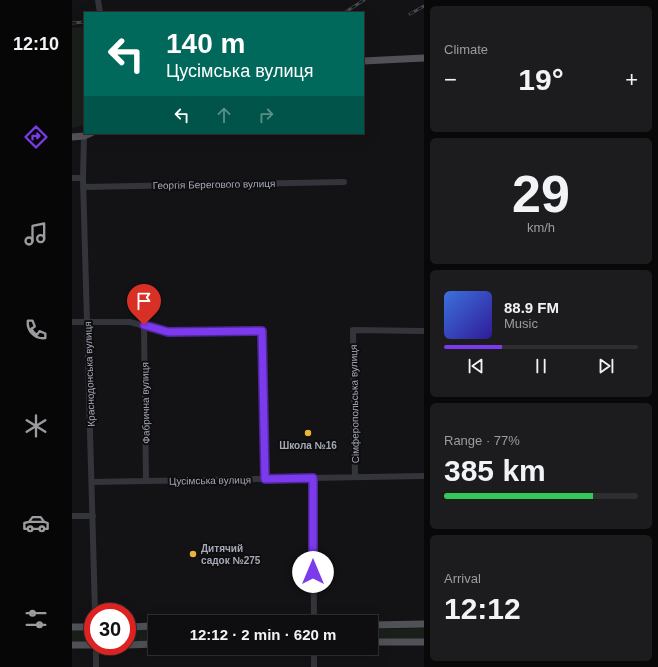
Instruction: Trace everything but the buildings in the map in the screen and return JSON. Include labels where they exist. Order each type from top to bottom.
[{"type":"main road","points":[[364,61],[424,58]]},
{"type":"main road","points":[[72,137],[87,134]]},
{"type":"main road","points":[[378,625],[424,624]]},
{"type":"main road","points":[[136,627],[148,626]]},
{"type":"main road","points":[[72,627],[84,627]]},
{"type":"main road","points":[[378,642],[424,642]]},
{"type":"main road","points":[[136,645],[148,644]]},
{"type":"main road","points":[[72,645],[84,646]]},
{"type":"street","points":[[98,0],[100,12]]},
{"type":"street","name":"Краснодонська вулиця","points":[[87,134],[83,187],[95,603]]},
{"type":"street","points":[[72,178],[83,178]]},
{"type":"street","name":"Георгія Берегового вулиця","points":[[83,187],[344,182]]},
{"type":"street","points":[[72,322],[130,322],[168,332],[262,331],[265,479]]},
{"type":"street","name":"Фабрична вулиця","points":[[144,325],[146,481]]},
{"type":"street","name":"Сімферопольська вулиця","points":[[355,477],[353,330],[424,331]]},
{"type":"street","name":"Цусімська вулиця","points":[[92,482],[424,476]]},
{"type":"street","points":[[313,478],[314,615]]},
{"type":"street","points":[[72,516],[93,516]]},
{"type":"street","points":[[95,655],[96,667]]},
{"type":"street","points":[[314,655],[314,667]]},
{"type":"shaded area","points":[[84,27],[84,125],[72,128],[72,28]]},
{"type":"shaded area","points":[[424,628],[424,640],[378,641],[378,629]]},
{"type":"shaded area","points":[[136,630],[148,630],[148,642],[136,642]]},
{"type":"shaded area","points":[[72,631],[84,631],[84,642],[72,643]]},
{"type":"railway","points":[[346,12],[364,0]]},
{"type":"railway","points":[[410,14],[424,6]]},
{"type":"railway","points":[[72,23],[84,22]]},
{"type":"place","name":"Школа №16","points":[[308,433]]},
{"type":"place","name":"Дитячий садок №275","points":[[193,554]]},
{"type":"route","points":[[144,325],[168,332],[262,331],[265,479],[313,478],[313,572]]}]
